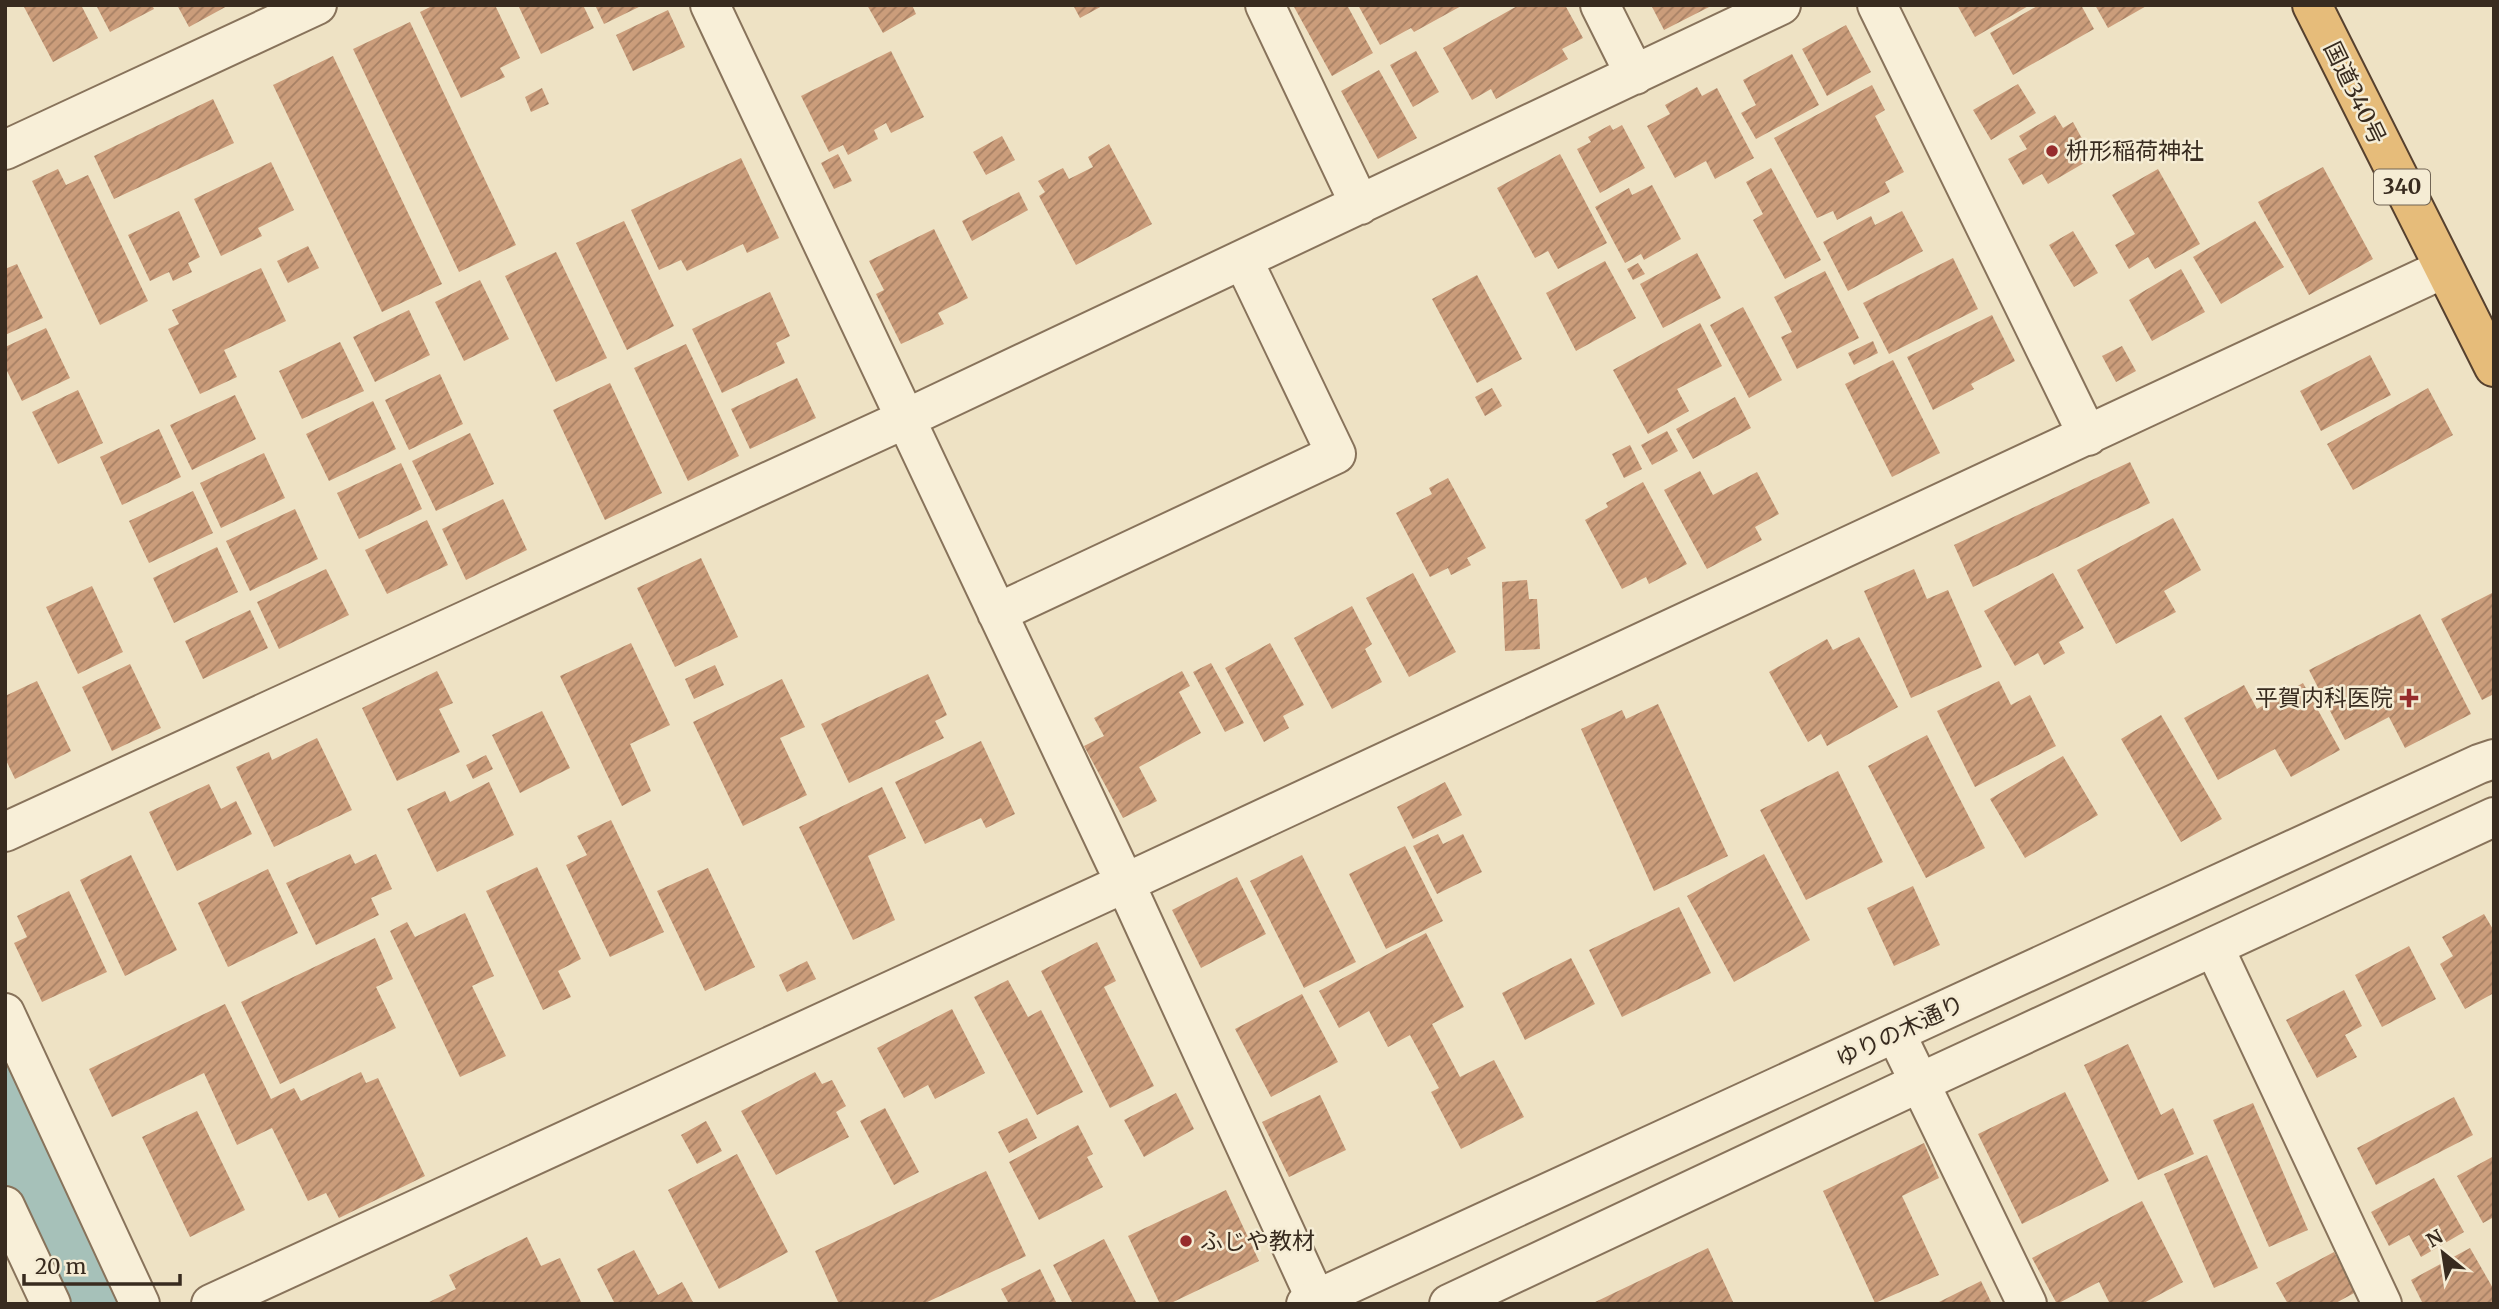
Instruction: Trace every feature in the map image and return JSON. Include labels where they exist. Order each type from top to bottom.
[{"type":"highway","name":"国道340号","points":[[2312,5],[2494,367]]},
{"type":"street","points":[[5,150],[317,5]]},
{"type":"street","points":[[710,5],[1125,883],[1313,1302]]},
{"type":"street","points":[[1265,5],[1360,205]]},
{"type":"street","points":[[1600,5],[1634,75]]},
{"type":"street","points":[[5,832],[905,419],[1781,5]]},
{"type":"street","points":[[1877,5],[2088,436]]},
{"type":"street","points":[[997,613],[1335,454],[1243,260]]},
{"type":"street","points":[[211,1304],[1125,883],[2443,269]]},
{"type":"street","name":"ゆりの木通り","points":[[1313,1302],[2494,759]]},
{"type":"street","points":[[1449,1304],[1920,1082],[2494,817]]},
{"type":"street","points":[[2214,947],[2382,1304]]},
{"type":"street","points":[[5,1013],[140,1304]]},
{"type":"street","points":[[1895,1034],[2027,1304]]},
{"type":"street","points":[[5,1206],[51,1304]]},
{"type":"building","points":[[23,5],[81,5],[98,38],[53,62]]},
{"type":"building","points":[[96,5],[152,5],[154,9],[110,32]]},
{"type":"building","points":[[177,5],[229,5],[189,27]]},
{"type":"building","points":[[434,5],[495,5],[520,58],[500,68],[505,77],[461,98],[420,12]]},
{"type":"building","points":[[518,5],[583,5],[594,28],[541,54]]},
{"type":"building","points":[[595,5],[643,5],[604,24]]},
{"type":"building","points":[[867,5],[912,5],[916,14],[883,33]]},
{"type":"building","points":[[1073,5],[1104,5],[1080,18]]},
{"type":"building","points":[[1293,5],[1347,5],[1373,53],[1332,76]]},
{"type":"building","points":[[1358,5],[1463,5],[1414,32],[1411,28],[1380,45]]},
{"type":"building","points":[[1519,5],[1565,5],[1583,38],[1562,49],[1568,59],[1496,99],[1491,89],[1472,100],[1443,48]]},
{"type":"building","points":[[1651,5],[1713,5],[1664,30]]},
{"type":"building","points":[[1957,5],[2030,5],[1975,37]]},
{"type":"building","points":[[2039,5],[2081,5],[2094,29],[2013,75],[1990,33]]},
{"type":"building","points":[[2095,5],[2148,5],[2108,28]]},
{"type":"building","points":[[668,10],[685,47],[633,71],[616,35]]},
{"type":"building","points":[[410,22],[516,245],[459,272],[353,49]]},
{"type":"building","points":[[1846,25],[1871,72],[1827,96],[1802,49]]},
{"type":"building","points":[[891,51],[924,117],[891,133],[886,123],[874,130],[878,139],[848,155],[843,145],[829,152],[801,96]]},
{"type":"building","points":[[1416,51],[1439,92],[1413,107],[1390,65]]},
{"type":"building","points":[[1792,54],[1819,105],[1756,139],[1741,113],[1756,105],[1743,80]]},
{"type":"building","points":[[333,56],[442,284],[382,312],[273,85]]},
{"type":"building","points":[[1379,70],[1417,138],[1378,159],[1341,91]]},
{"type":"building","points":[[2018,84],[2036,113],[1991,140],[1973,110]]},
{"type":"building","points":[[1872,85],[1885,110],[1875,116],[1904,172],[1885,182],[1890,192],[1837,220],[1833,211],[1817,218],[1774,138]]},
{"type":"building","points":[[1697,87],[1702,96],[1717,88],[1754,158],[1715,179],[1706,161],[1675,178],[1647,126],[1670,114],[1665,105]]},
{"type":"building","points":[[542,88],[549,104],[531,112],[525,97]]},
{"type":"building","points":[[213,99],[234,143],[114,199],[94,156]]},
{"type":"building","name":"枡形稲荷神社","points":[[2055,115],[2063,128],[2073,122],[2087,148],[2078,153],[2084,163],[2048,184],[2042,174],[2023,185],[2008,159],[2027,149],[2019,136]]},
{"type":"building","points":[[1610,125],[1613,130],[1622,125],[1645,168],[1600,193],[1577,149],[1591,142],[1588,137]]},
{"type":"building","points":[[1002,136],[1015,160],[986,175],[973,152]]},
{"type":"building","points":[[1109,144],[1152,224],[1076,265],[1039,196],[1045,192],[1038,181],[1063,168],[1069,179],[1093,167],[1088,157]]},
{"type":"building","points":[[838,154],[852,181],[834,189],[821,163]]},
{"type":"building","points":[[1560,154],[1607,243],[1558,269],[1548,251],[1535,258],[1497,188]]},
{"type":"building","points":[[741,158],[779,238],[747,253],[743,244],[687,271],[681,260],[659,270],[631,210]]},
{"type":"building","points":[[271,162],[294,210],[258,228],[262,236],[221,256],[194,199]]},
{"type":"building","points":[[2323,167],[2373,259],[2309,295],[2258,202]]},
{"type":"building","points":[[1771,168],[1821,260],[1785,279],[1753,220],[1763,214],[1746,182]]},
{"type":"building","points":[[58,169],[66,185],[88,175],[148,301],[100,325],[32,181]]},
{"type":"building","points":[[2158,169],[2200,244],[2155,269],[2148,257],[2129,269],[2115,245],[2135,234],[2112,195]]},
{"type":"building","points":[[1652,185],[1681,239],[1644,260],[1641,254],[1625,263],[1595,207],[1629,188],[1632,195]]},
{"type":"building","points":[[1019,192],[1028,210],[972,241],[962,221]]},
{"type":"building","points":[[179,211],[200,257],[188,263],[192,272],[173,281],[169,272],[150,281],[128,235]]},
{"type":"building","points":[[1902,211],[1923,251],[1848,291],[1823,242],[1871,216],[1875,225]]},
{"type":"building","points":[[624,221],[674,326],[627,350],[576,243]]},
{"type":"building","points":[[2255,221],[2284,267],[2221,304],[2193,257]]},
{"type":"building","points":[[934,229],[968,298],[938,313],[944,324],[901,344],[876,294],[884,290],[869,261]]},
{"type":"building","points":[[2073,231],[2098,273],[2074,287],[2049,245]]},
{"type":"building","points":[[308,246],[319,268],[288,283],[277,261]]},
{"type":"building","points":[[556,252],[607,358],[556,382],[505,276]]},
{"type":"building","points":[[1697,253],[1721,298],[1663,328],[1640,284]]},
{"type":"building","points":[[1953,258],[1978,309],[1889,354],[1863,303]]},
{"type":"building","points":[[1605,261],[1636,318],[1576,351],[1546,293]]},
{"type":"building","points":[[1638,263],[1645,274],[1633,280],[1627,269]]},
{"type":"building","points":[[17,264],[43,318],[5,335],[5,269]]},
{"type":"building","points":[[261,268],[286,321],[224,350],[237,377],[200,394],[168,329],[179,324],[172,310]]},
{"type":"building","points":[[2181,269],[2205,312],[2152,341],[2129,300]]},
{"type":"building","points":[[1825,271],[1859,338],[1797,369],[1781,337],[1792,332],[1774,297]]},
{"type":"building","points":[[1477,275],[1522,359],[1477,383],[1432,299]]},
{"type":"building","points":[[480,280],[509,339],[464,361],[435,302]]},
{"type":"building","points":[[770,292],[790,336],[776,343],[785,363],[722,393],[692,329]]},
{"type":"building","points":[[1743,307],[1782,380],[1749,398],[1710,325]]},
{"type":"building","points":[[409,310],[430,355],[375,382],[353,337]]},
{"type":"building","points":[[1992,315],[2015,361],[1971,384],[1974,389],[1933,410],[1907,357]]},
{"type":"building","points":[[1700,323],[1722,366],[1677,389],[1689,411],[1648,434],[1613,370]]},
{"type":"building","points":[[46,328],[70,378],[22,401],[5,367],[5,347]]},
{"type":"building","points":[[1873,341],[1878,353],[1854,365],[1848,353]]},
{"type":"building","points":[[340,342],[364,391],[302,419],[279,371]]},
{"type":"building","points":[[686,344],[739,456],[688,481],[634,368]]},
{"type":"building","points":[[2122,346],[2136,371],[2116,382],[2102,356]]},
{"type":"building","points":[[2370,355],[2391,395],[2321,431],[2300,391]]},
{"type":"building","points":[[1893,360],[1940,453],[1892,477],[1845,384]]},
{"type":"building","points":[[440,374],[463,424],[409,450],[385,400]]},
{"type":"building","points":[[797,378],[816,418],[750,449],[731,409]]},
{"type":"building","points":[[610,383],[662,493],[605,520],[553,410]]},
{"type":"building","points":[[1492,388],[1502,406],[1485,416],[1475,397]]},
{"type":"building","points":[[2428,388],[2453,435],[2353,490],[2327,444]]},
{"type":"building","points":[[78,390],[103,443],[58,464],[32,412]]},
{"type":"building","points":[[235,395],[256,439],[192,470],[170,425]]},
{"type":"building","points":[[1735,397],[1751,428],[1693,459],[1676,429]]},
{"type":"building","points":[[373,401],[396,449],[329,481],[306,434]]},
{"type":"building","points":[[159,429],[181,477],[122,505],[100,457]]},
{"type":"building","points":[[1667,431],[1678,451],[1652,465],[1641,445]]},
{"type":"building","points":[[470,433],[494,484],[436,511],[412,461]]},
{"type":"building","points":[[1630,445],[1642,469],[1624,478],[1612,454]]},
{"type":"building","points":[[264,453],[285,498],[221,528],[200,483]]},
{"type":"building","points":[[2130,462],[2150,503],[1973,587],[1954,545]]},
{"type":"building","points":[[401,463],[422,509],[359,539],[337,493]]},
{"type":"building","points":[[1700,471],[1713,495],[1757,472],[1779,514],[1755,527],[1762,540],[1707,569],[1664,490]]},
{"type":"building","points":[[1448,478],[1486,548],[1467,558],[1471,565],[1451,575],[1448,568],[1430,577],[1396,513],[1432,494],[1429,488]]},
{"type":"building","points":[[1643,482],[1687,564],[1649,584],[1646,577],[1622,589],[1585,520],[1608,507],[1606,503]]},
{"type":"building","points":[[193,491],[213,533],[149,563],[129,521]]},
{"type":"building","points":[[503,499],[527,550],[466,580],[442,529]]},
{"type":"building","points":[[295,509],[318,559],[250,591],[226,541]]},
{"type":"building","points":[[2173,518],[2201,570],[2164,591],[2176,612],[2116,644],[2077,570]]},
{"type":"building","points":[[427,520],[448,565],[387,594],[365,550]]},
{"type":"building","points":[[217,547],[238,592],[174,623],[153,578]]},
{"type":"building","points":[[701,558],[738,637],[675,667],[637,588]]},
{"type":"building","points":[[326,569],[349,615],[279,649],[257,602]]},
{"type":"building","points":[[1914,569],[1927,599],[1948,590],[1982,667],[1911,698],[1864,591]]},
{"type":"building","points":[[1413,573],[1456,652],[1409,677],[1366,598]]},
{"type":"building","points":[[2053,573],[2084,628],[2059,642],[2065,653],[2044,665],[2038,653],[2015,666],[1984,611]]},
{"type":"building","points":[[1527,580],[1529,599],[1537,599],[1540,649],[1505,651],[1502,582]]},
{"type":"building","points":[[92,586],[123,652],[78,674],[46,607]]},
{"type":"building","points":[[2494,592],[2494,694],[2482,700],[2441,619]]},
{"type":"building","points":[[1352,606],[1372,644],[1365,649],[1382,682],[1332,709],[1294,638]]},
{"type":"building","points":[[250,610],[268,648],[203,679],[185,641]]},
{"type":"building","points":[[2420,614],[2471,714],[2405,748],[2389,717],[2345,740],[2309,670]]},
{"type":"building","points":[[1859,637],[1898,707],[1827,746],[1821,734],[1808,742],[1769,672],[1827,639],[1833,650]]},
{"type":"building","points":[[631,643],[670,725],[630,744],[651,791],[622,806],[560,676]]},
{"type":"building","points":[[1270,643],[1304,705],[1283,716],[1289,728],[1264,742],[1225,668]]},
{"type":"building","points":[[1211,663],[1244,723],[1225,732],[1193,672]]},
{"type":"building","points":[[130,664],[161,728],[112,751],[82,687]]},
{"type":"building","points":[[715,665],[724,685],[694,699],[685,679]]},
{"type":"building","points":[[437,671],[453,703],[439,709],[460,752],[397,781],[362,708]]},
{"type":"building","points":[[1182,671],[1190,686],[1179,692],[1201,733],[1139,767],[1157,801],[1123,818],[1084,746],[1104,736],[1094,718]]},
{"type":"building","points":[[928,674],[947,715],[935,721],[944,738],[849,783],[821,724]]},
{"type":"building","points":[[782,679],[805,727],[780,738],[807,795],[743,826],[693,722]]},
{"type":"building","points":[[37,681],[71,751],[15,779],[5,758],[5,696]]},
{"type":"building","points":[[1999,681],[2011,705],[2030,695],[2056,746],[1975,787],[1937,711]]},
{"type":"building","points":[[2303,683],[2340,750],[2291,777],[2275,749],[2218,780],[2184,718],[2244,685],[2257,709]]},
{"type":"building","points":[[1658,704],[1728,856],[1654,891],[1581,729],[1622,710],[1626,719]]},
{"type":"building","points":[[542,711],[570,768],[520,793],[492,735]]},
{"type":"building","points":[[2161,715],[2222,819],[2181,842],[2121,739]]},
{"type":"building","points":[[1927,735],[1985,848],[1926,878],[1868,766]]},
{"type":"building","points":[[317,738],[352,810],[274,847],[236,767],[269,752],[272,760]]},
{"type":"building","points":[[981,741],[1015,814],[986,828],[981,818],[925,844],[895,782]]},
{"type":"building","points":[[486,755],[493,769],[473,779],[466,765]]},
{"type":"building","points":[[2063,756],[2098,815],[2025,858],[1990,799]]},
{"type":"building","points":[[1838,771],[1883,862],[1806,900],[1760,810]]},
{"type":"building","points":[[489,782],[514,835],[437,872],[407,809],[445,791],[450,802]]},
{"type":"building","points":[[1445,782],[1462,815],[1413,839],[1397,807]]},
{"type":"building","points":[[209,784],[221,809],[236,801],[252,834],[177,871],[149,812]]},
{"type":"building","points":[[882,787],[906,838],[868,856],[895,920],[853,940],[799,827]]},
{"type":"building","points":[[611,820],[664,932],[610,957],[566,865],[587,855],[577,836]]},
{"type":"building","points":[[1438,834],[1443,844],[1463,834],[1482,872],[1437,894],[1413,846]]},
{"type":"building","points":[[1405,846],[1443,921],[1386,949],[1349,874]]},
{"type":"building","points":[[350,854],[355,864],[376,854],[392,889],[371,898],[379,915],[316,945],[286,883]]},
{"type":"building","points":[[1764,854],[1810,940],[1734,982],[1687,896]]},
{"type":"building","points":[[131,855],[177,950],[125,976],[80,880]]},
{"type":"building","points":[[1302,855],[1356,962],[1304,988],[1250,881]]},
{"type":"building","points":[[537,867],[581,959],[558,971],[571,997],[543,1010],[486,891]]},
{"type":"building","points":[[708,868],[755,967],[705,991],[657,891]]},
{"type":"building","points":[[268,869],[298,933],[228,967],[198,903]]},
{"type":"building","points":[[1237,877],[1266,934],[1201,968],[1172,910]]},
{"type":"building","points":[[1913,886],[1940,945],[1894,966],[1867,908]]},
{"type":"building","points":[[69,891],[107,972],[42,1002],[14,943],[27,937],[17,916]]},
{"type":"building","points":[[1679,907],[1711,973],[1622,1017],[1589,950]]},
{"type":"building","points":[[465,913],[494,976],[472,986],[506,1056],[460,1077],[390,931],[407,922],[415,937]]},
{"type":"building","points":[[2484,914],[2494,931],[2494,993],[2465,1009],[2440,964],[2453,956],[2442,937]]},
{"type":"building","points":[[1426,933],[1464,1007],[1432,1024],[1460,1077],[1494,1060],[1524,1117],[1461,1149],[1431,1092],[1439,1088],[1410,1035],[1388,1047],[1369,1011],[1339,1028],[1319,991]]},
{"type":"building","points":[[375,938],[393,979],[376,987],[396,1028],[280,1084],[241,1002]]},
{"type":"building","points":[[1097,942],[1116,981],[1104,987],[1154,1086],[1110,1108],[1041,971]]},
{"type":"building","points":[[2409,946],[2436,999],[2382,1027],[2355,975]]},
{"type":"building","points":[[1571,958],[1595,1004],[1525,1040],[1502,993]]},
{"type":"building","points":[[807,961],[816,979],[787,992],[779,975]]},
{"type":"building","points":[[1008,980],[1028,1017],[1041,1010],[1083,1092],[1037,1115],[974,997]]},
{"type":"building","points":[[2344,990],[2362,1026],[2345,1035],[2357,1057],[2317,1078],[2286,1020]]},
{"type":"building","points":[[1302,994],[1338,1062],[1271,1097],[1235,1029]]},
{"type":"building","points":[[225,1004],[271,1099],[294,1088],[301,1101],[361,1072],[366,1083],[378,1078],[425,1176],[339,1218],[326,1193],[308,1201],[272,1128],[237,1145],[204,1073],[112,1117],[89,1069]]},
{"type":"building","points":[[952,1009],[985,1073],[935,1099],[928,1085],[904,1098],[877,1048]]},
{"type":"building","points":[[2128,1044],[2161,1115],[2173,1108],[2194,1154],[2138,1180],[2084,1065]]},
{"type":"building","points":[[815,1072],[822,1084],[832,1080],[846,1106],[836,1112],[849,1137],[776,1175],[741,1111]]},
{"type":"building","points":[[2065,1092],[2109,1181],[2022,1224],[1978,1134]]},
{"type":"building","points":[[1176,1093],[1194,1129],[1144,1157],[1124,1120]]},
{"type":"building","points":[[1320,1095],[1346,1150],[1289,1177],[1262,1122]]},
{"type":"building","points":[[2454,1097],[2473,1135],[2376,1185],[2357,1148]]},
{"type":"building","points":[[2253,1103],[2308,1230],[2269,1247],[2213,1120]]},
{"type":"building","points":[[885,1108],[919,1172],[894,1185],[860,1121]]},
{"type":"building","points":[[197,1111],[245,1210],[190,1237],[142,1137]]},
{"type":"building","points":[[1027,1118],[1037,1138],[1009,1153],[998,1132]]},
{"type":"building","points":[[706,1121],[722,1151],[697,1164],[681,1135]]},
{"type":"building","points":[[1078,1125],[1093,1154],[1087,1157],[1103,1187],[1039,1220],[1009,1162]]},
{"type":"building","points":[[1924,1143],[1939,1178],[1902,1196],[1939,1275],[1875,1303],[1823,1191]]},
{"type":"building","points":[[737,1154],[788,1252],[719,1289],[668,1190]]},
{"type":"building","points":[[2207,1155],[2258,1268],[2214,1288],[2164,1174]]},
{"type":"building","points":[[2494,1156],[2494,1217],[2483,1223],[2457,1176]]},
{"type":"building","points":[[986,1171],[1026,1256],[923,1304],[839,1304],[815,1251]]},
{"type":"building","points":[[2434,1178],[2464,1232],[2421,1257],[2409,1235],[2389,1246],[2371,1212]]},
{"type":"building","points":[[1226,1190],[1259,1261],[1169,1304],[1160,1304],[1128,1236]]},
{"type":"building","points":[[2142,1201],[2183,1282],[2142,1304],[2110,1304],[2099,1282],[2057,1304],[2032,1258]]},
{"type":"building","points":[[527,1237],[541,1266],[560,1258],[582,1304],[425,1304],[456,1289],[449,1275]]},
{"type":"building","points":[[1104,1239],[1137,1304],[1073,1304],[1053,1265]]},
{"type":"building","points":[[1708,1248],[1734,1304],[1591,1304]]},
{"type":"building","points":[[2470,1248],[2494,1290],[2494,1302],[2423,1304],[2411,1280]]},
{"type":"building","points":[[634,1250],[658,1295],[682,1282],[694,1304],[615,1304],[597,1269]]},
{"type":"building","points":[[2334,1252],[2356,1292],[2334,1304],[2288,1304],[2276,1283]]},
{"type":"building","points":[[1040,1269],[1057,1304],[1009,1304],[1001,1289]]},
{"type":"building","points":[[1981,1281],[1992,1304],[1935,1304]]},
{"type":"waterway","points":[[5,1106],[96,1304]]},
{"type":"place","name":"枡形稲荷神社","points":[[2052,151]]},
{"type":"place","name":"平賀内科医院","points":[[2409,698]]},
{"type":"place","name":"ふじや教材","points":[[1186,1241]]}]
